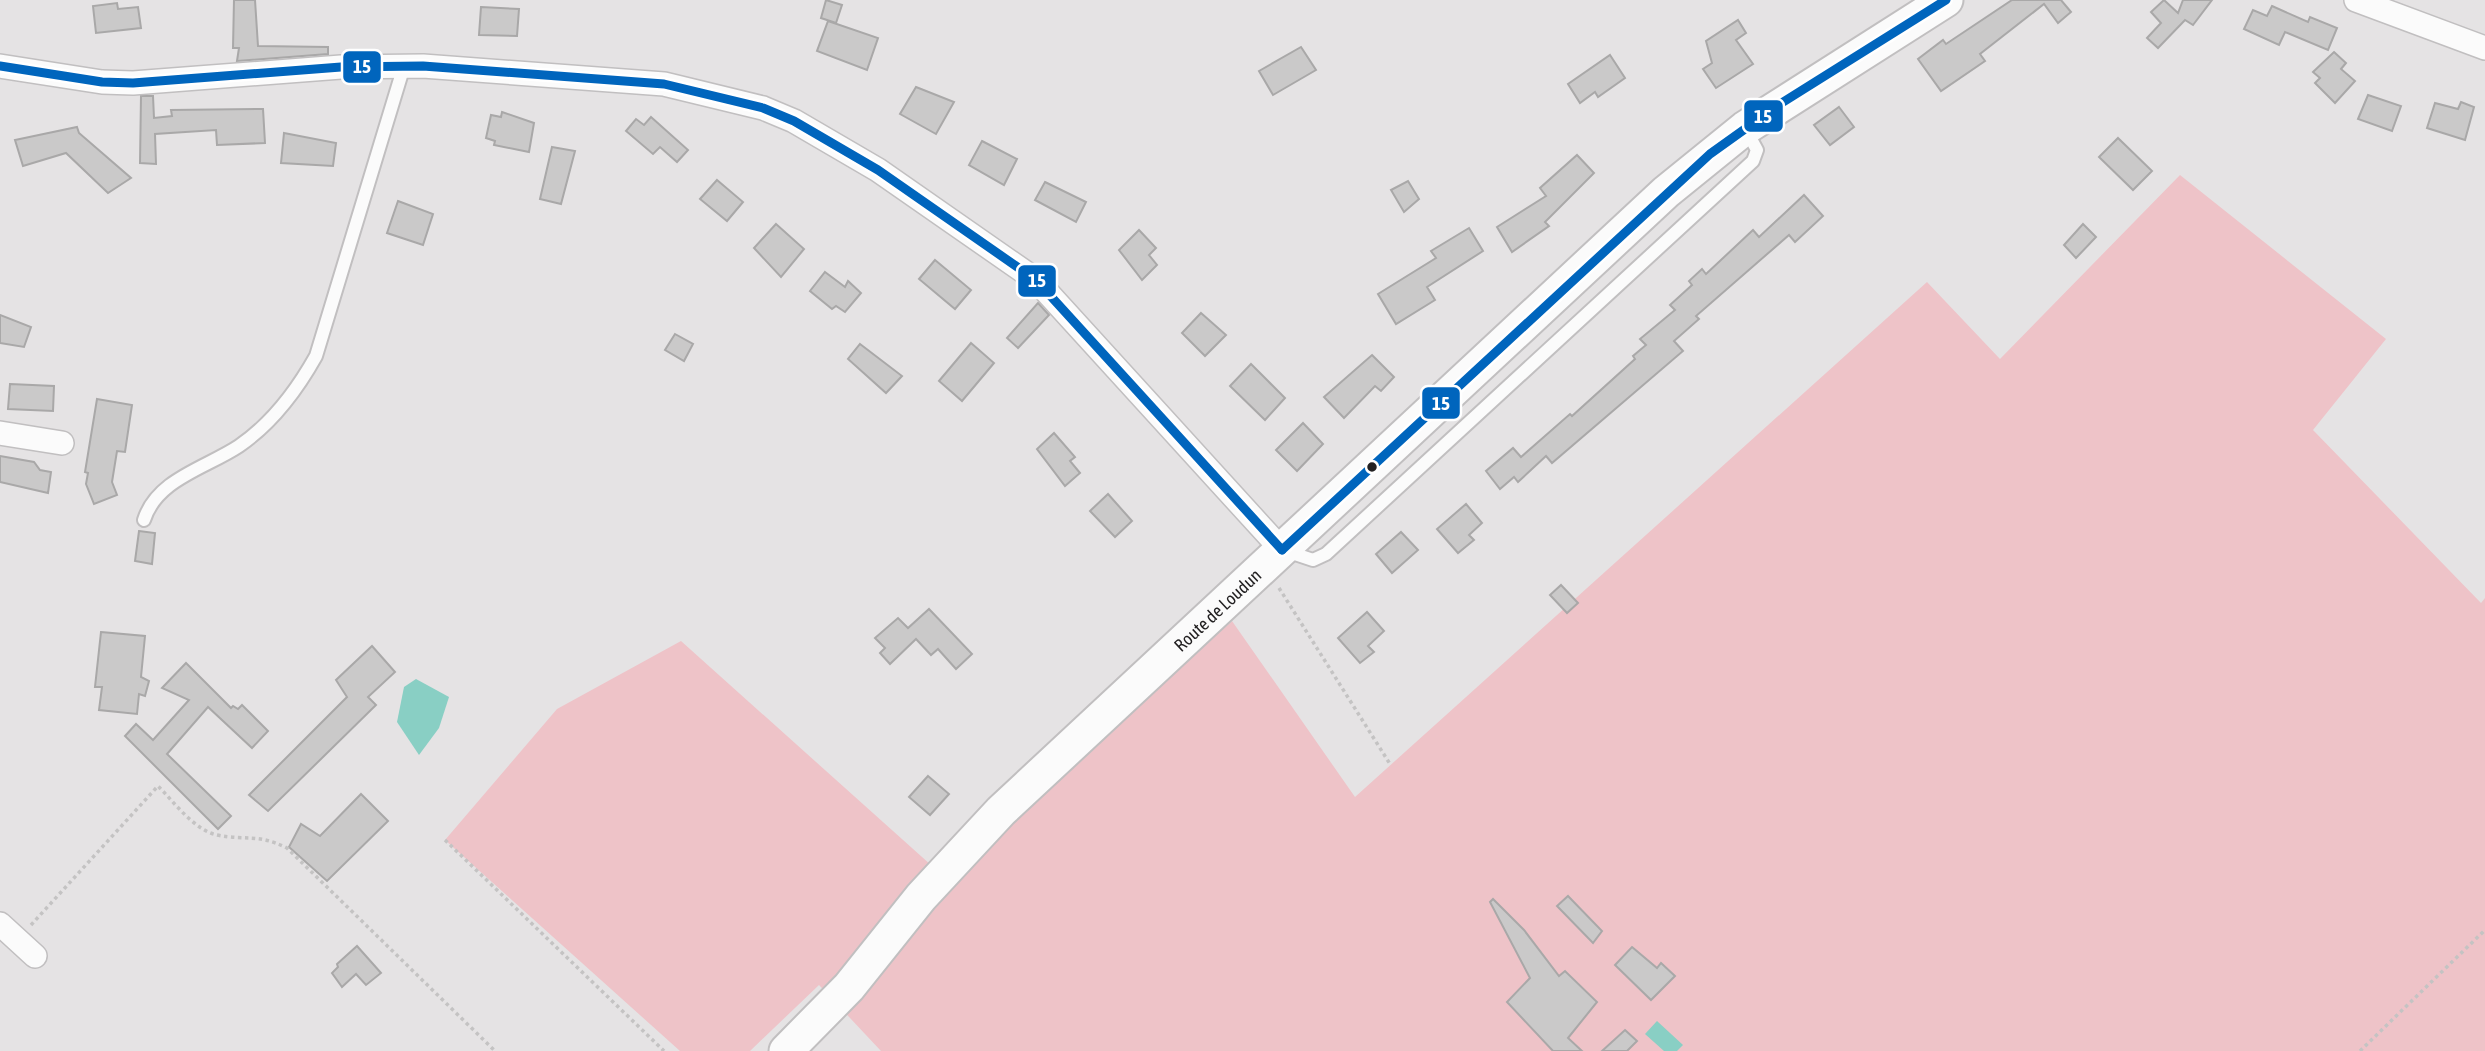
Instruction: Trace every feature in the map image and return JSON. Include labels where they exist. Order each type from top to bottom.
[{"type":"main road","name":"Route de Loudun","points":[[786,1051],[849,987],[968,844],[1666,192],[1745,128],[1946,0]]},
{"type":"street","points":[[2356,0],[2485,48]]},
{"type":"street","points":[[0,66],[102,82],[133,83],[341,67],[404,66],[664,84],[741,101],[813,131],[889,177],[1036,280],[1274,558]]},
{"type":"street","points":[[0,433],[62,443]]},
{"type":"street","points":[[6,930],[35,956]]},
{"type":"lane","points":[[144,520],[157,494],[240,445],[259,429],[294,391],[317,356],[404,66]]},
{"type":"path","points":[[1274,558],[1390,765]]},
{"type":"path","points":[[6,930],[32,924],[158,786],[203,829],[216,835],[270,839],[286,848],[495,1051]]},
{"type":"path","points":[[445,841],[664,1051]]},
{"type":"path","points":[[2360,1051],[2485,930]]},
{"type":"shaded area","points":[[2180,175],[2386,339],[2313,430],[2481,603],[2485,598],[2485,1051],[881,1051],[819,985],[750,1051],[680,1051],[445,840],[557,709],[681,641],[941,874],[1232,621],[1355,797],[1927,282],[2000,359]]},
{"type":"shaded area","points":[[416,679],[449,697],[439,728],[419,755],[397,722],[404,687]]},
{"type":"shaded area","points":[[1657,1021],[1683,1045],[1677,1051],[1664,1051],[1645,1034]]},
{"type":"building","points":[[234,0],[255,0],[258,46],[328,47],[328,54],[237,61],[239,48],[233,48]]},
{"type":"building","points":[[826,0],[842,5],[836,23],[821,18]]},
{"type":"building","points":[[2012,0],[2061,0],[2071,12],[2058,23],[2044,4],[1980,54],[1985,61],[1941,91],[1918,59],[1943,40],[1946,44]]},
{"type":"building","points":[[2164,0],[2178,13],[2183,0],[2212,0],[2193,25],[2185,20],[2158,48],[2147,38],[2161,23],[2151,12]]},
{"type":"building","points":[[117,3],[118,9],[138,7],[141,28],[96,33],[93,6]]},
{"type":"building","points":[[2272,6],[2308,22],[2310,17],[2337,28],[2328,50],[2285,32],[2279,45],[2244,29],[2253,10],[2267,16]]},
{"type":"building","points":[[481,7],[519,9],[517,36],[479,35]]},
{"type":"building","points":[[1738,20],[1746,33],[1736,40],[1753,64],[1716,88],[1703,69],[1712,63],[1706,41]]},
{"type":"building","points":[[828,21],[878,38],[867,70],[817,51]]},
{"type":"building","points":[[1301,47],[1316,70],[1273,95],[1259,71]]},
{"type":"building","points":[[2334,52],[2346,63],[2341,69],[2355,81],[2335,103],[2315,83],[2320,78],[2313,72]]},
{"type":"building","points":[[1610,55],[1625,78],[1598,97],[1595,92],[1580,103],[1568,84]]},
{"type":"building","points":[[916,87],[954,102],[936,134],[900,114]]},
{"type":"building","points":[[2368,95],[2401,106],[2392,131],[2358,119]]},
{"type":"building","points":[[141,96],[153,96],[154,118],[172,116],[171,110],[263,109],[265,143],[217,145],[216,130],[155,134],[156,164],[140,163]]},
{"type":"building","points":[[2461,102],[2474,107],[2465,140],[2427,128],[2435,103],[2458,109]]},
{"type":"building","points":[[1839,107],[1854,127],[1830,145],[1814,125]]},
{"type":"building","points":[[502,112],[534,123],[529,152],[494,145],[495,141],[486,138],[491,115],[501,117]]},
{"type":"building","points":[[651,117],[688,150],[677,162],[660,147],[653,154],[626,131],[636,119],[644,125]]},
{"type":"building","points":[[77,127],[79,133],[131,178],[108,193],[66,153],[23,166],[15,140]]},
{"type":"building","points":[[284,133],[336,143],[333,166],[281,163]]},
{"type":"building","points":[[2118,138],[2152,171],[2133,190],[2099,157]]},
{"type":"building","points":[[982,141],[1017,159],[1004,185],[969,165]]},
{"type":"building","points":[[552,147],[575,151],[561,204],[540,199]]},
{"type":"building","points":[[1577,155],[1594,173],[1545,222],[1549,226],[1512,252],[1497,227],[1546,196],[1540,188]]},
{"type":"building","points":[[717,180],[743,202],[727,221],[700,199]]},
{"type":"building","points":[[1408,181],[1419,199],[1404,212],[1391,190]]},
{"type":"building","points":[[1045,182],[1086,202],[1076,222],[1035,200]]},
{"type":"building","points":[[1804,195],[1823,216],[1795,242],[1789,235],[1696,316],[1699,319],[1674,341],[1683,351],[1552,463],[1546,456],[1518,482],[1514,477],[1500,489],[1486,471],[1513,448],[1521,457],[1570,414],[1572,416],[1635,359],[1633,356],[1646,345],[1640,339],[1675,310],[1670,305],[1692,285],[1689,281],[1702,269],[1706,274],[1753,230],[1759,237]]},
{"type":"building","points":[[398,201],[433,214],[423,245],[387,233]]},
{"type":"building","points":[[776,224],[804,249],[781,277],[754,248]]},
{"type":"building","points":[[2083,224],[2096,237],[2076,258],[2064,245]]},
{"type":"building","points":[[1469,228],[1483,251],[1427,287],[1435,300],[1396,324],[1378,294],[1436,258],[1431,251]]},
{"type":"building","points":[[1139,230],[1156,248],[1149,255],[1157,265],[1142,280],[1119,250]]},
{"type":"building","points":[[935,260],[971,290],[955,309],[919,279]]},
{"type":"building","points":[[825,272],[845,287],[848,281],[861,293],[845,312],[836,306],[832,309],[810,291]]},
{"type":"building","points":[[1038,303],[1049,315],[1018,348],[1007,338]]},
{"type":"building","points":[[1201,313],[1226,335],[1205,356],[1182,333]]},
{"type":"building","points":[[0,315],[31,327],[24,347],[0,343]]},
{"type":"building","points":[[675,334],[693,344],[684,361],[665,350]]},
{"type":"building","points":[[971,343],[994,363],[962,401],[939,381]]},
{"type":"building","points":[[860,344],[902,376],[886,393],[848,359]]},
{"type":"building","points":[[1372,355],[1394,377],[1381,391],[1375,386],[1344,418],[1324,397]]},
{"type":"building","points":[[1251,364],[1285,398],[1265,420],[1230,386]]},
{"type":"building","points":[[10,384],[54,386],[53,411],[8,409]]},
{"type":"building","points":[[97,399],[132,405],[125,452],[117,451],[112,482],[117,495],[94,504],[86,484],[88,473],[85,472]]},
{"type":"building","points":[[1303,423],[1323,444],[1297,471],[1276,450]]},
{"type":"building","points":[[1054,433],[1075,457],[1070,461],[1080,473],[1065,486],[1037,449]]},
{"type":"building","points":[[0,456],[34,462],[40,470],[51,472],[48,493],[0,482]]},
{"type":"building","points":[[1108,494],[1132,521],[1115,537],[1090,511]]},
{"type":"building","points":[[1466,504],[1482,523],[1469,535],[1474,540],[1458,553],[1437,529]]},
{"type":"building","points":[[139,531],[155,533],[152,564],[135,561]]},
{"type":"building","points":[[1401,532],[1418,550],[1392,573],[1376,554]]},
{"type":"building","points":[[1561,585],[1578,603],[1567,613],[1550,595]]},
{"type":"building","points":[[929,609],[972,654],[956,669],[938,649],[931,655],[916,639],[890,664],[880,653],[885,648],[875,638],[898,618],[908,628]]},
{"type":"building","points":[[1367,612],[1384,631],[1368,646],[1374,652],[1360,663],[1338,638]]},
{"type":"building","points":[[101,632],[145,636],[141,677],[149,681],[145,696],[139,694],[137,714],[99,710],[102,687],[95,687]]},
{"type":"building","points":[[372,646],[395,672],[368,697],[376,705],[268,811],[249,795],[347,697],[336,680]]},
{"type":"building","points":[[186,663],[231,708],[233,706],[238,709],[242,705],[268,731],[252,748],[208,707],[167,754],[231,816],[218,829],[125,736],[136,724],[153,740],[189,700],[162,688]]},
{"type":"building","points":[[928,776],[949,794],[930,815],[909,797]]},
{"type":"building","points":[[361,794],[388,821],[327,881],[289,847],[301,824],[320,836]]},
{"type":"building","points":[[1568,896],[1602,931],[1593,943],[1557,906]]},
{"type":"building","points":[[1493,899],[1524,930],[1559,976],[1565,971],[1597,1002],[1568,1038],[1582,1051],[1553,1051],[1507,1002],[1530,978],[1490,902]]},
{"type":"building","points":[[357,946],[381,973],[366,985],[356,974],[342,987],[332,973],[338,967],[337,964]]},
{"type":"building","points":[[1632,947],[1657,968],[1661,963],[1675,976],[1651,1000],[1615,965]]},
{"type":"building","points":[[1625,1030],[1637,1041],[1627,1051],[1602,1051]]},
{"type":"transit line","name":"15","points":[[1282,550],[1710,154],[1780,104],[1946,0]]},
{"type":"transit line","name":"15","points":[[0,66],[102,82],[133,83],[341,67],[423,66],[664,84],[763,108],[794,121],[878,170],[1036,280],[1282,550]]}]
